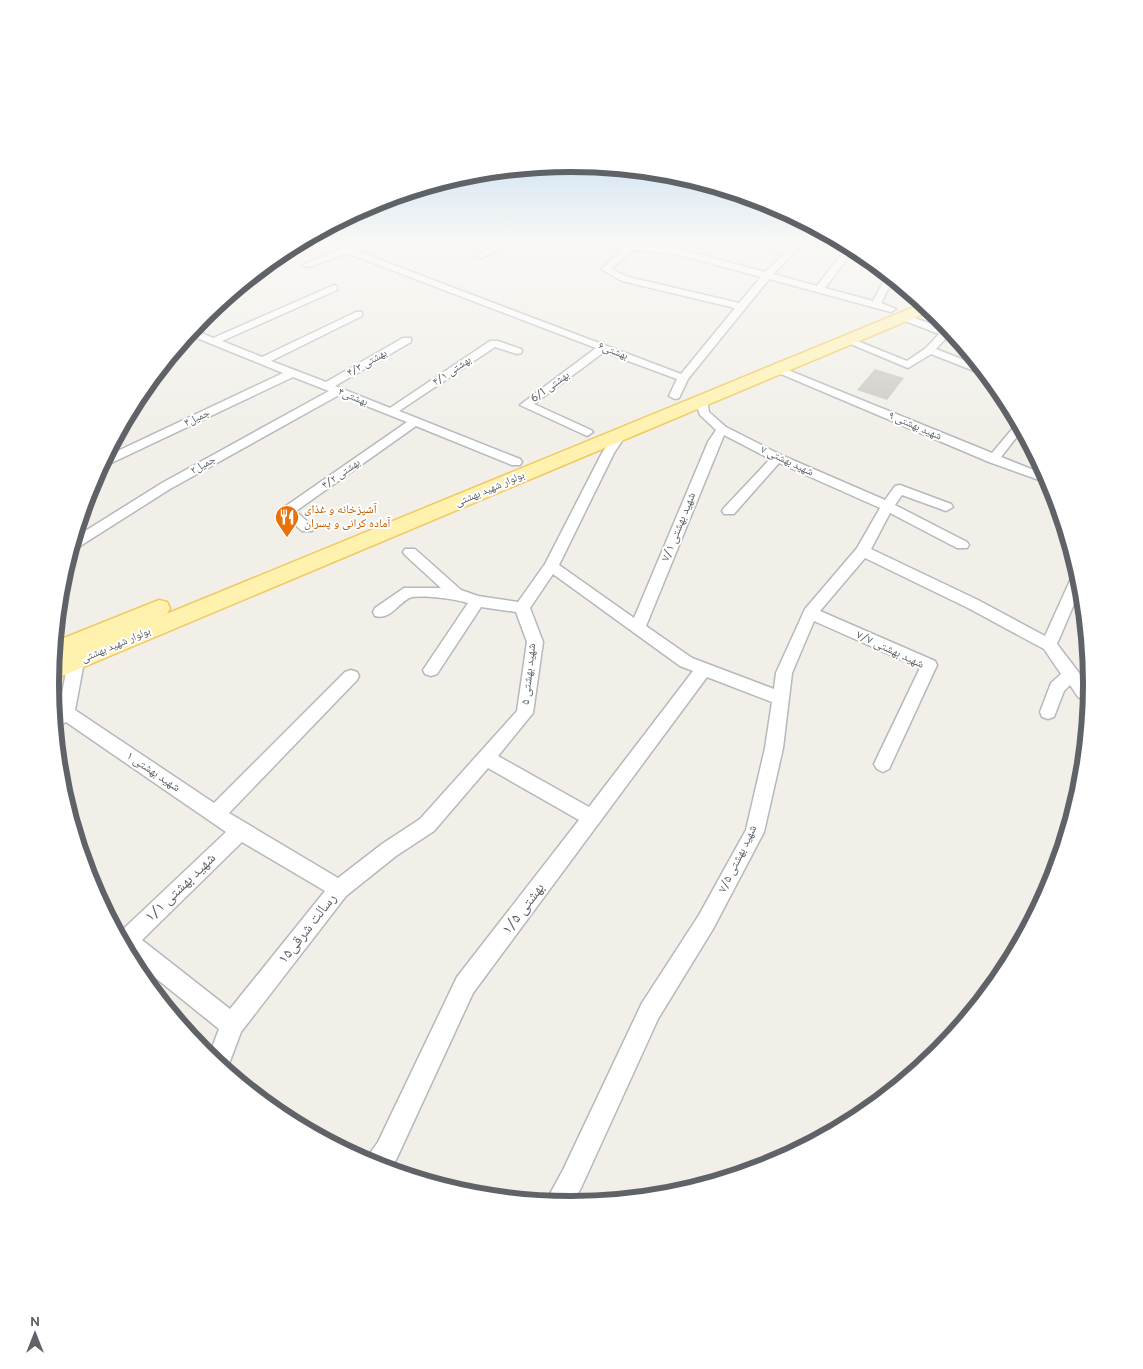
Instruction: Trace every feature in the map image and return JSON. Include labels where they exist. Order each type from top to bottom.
[{"type":"main road","name":"بولوار شهید بهشتی","points":[[59,669],[183,608],[516,462],[902,305]]},
{"type":"main road","name":"بولوار شهید بهشتی","points":[[60,650],[183,608],[620,435],[846,340],[890,310],[918,307]]},
{"type":"street","points":[[214,342],[296,305]]},
{"type":"street","name":"بهشتی۶","points":[[492,305],[683,378]]},
{"type":"street","points":[[675,396],[683,378],[742,307],[733,305]]},
{"type":"street","points":[[873,305],[944,333]]},
{"type":"street","points":[[890,305],[890,310]]},
{"type":"street","points":[[262,361],[359,314]]},
{"type":"street","points":[[846,340],[908,365],[930,350],[945,333]]},
{"type":"street","name":"بهشتی۴","points":[[197,335],[516,462]]},
{"type":"street","name":"بهشتی ۴/۳","points":[[332,389],[407,340]]},
{"type":"street","name":"بهشتی ۴/۱","points":[[391,412],[494,343],[517,351]]},
{"type":"street","name":"بهشتی 6/1","points":[[587,432],[526,405],[604,347]]},
{"type":"street","points":[[930,350],[974,367]]},
{"type":"street","name":"شهید بهشتی ۹","points":[[778,369],[1040,477]]},
{"type":"street","name":"جمیل۴","points":[[112,458],[292,373]]},
{"type":"street","name":"جمیل۲","points":[[80,540],[166,486],[332,389]]},
{"type":"street","name":"شهید بهشتی ۷","points":[[701,401],[704,413],[722,429],[777,458],[888,506],[962,545]]},
{"type":"street","name":"بهشتی ۴/۲","points":[[307,528],[288,511],[415,422]]},
{"type":"street","name":"شهید بهشتی ۷/۱","points":[[638,626],[714,442],[722,429]]},
{"type":"street","points":[[993,459],[1017,429]]},
{"type":"street","points":[[380,612],[408,592],[456,594],[476,601],[522,608],[551,566],[608,452],[620,435]]},
{"type":"street","points":[[729,511],[777,458]]},
{"type":"street","name":"شهید بهشتی ۷/۵","points":[[561,1197],[572,1179],[650,1011],[706,922],[755,832],[774,748],[784,674],[810,614],[863,551],[888,506],[900,489],[946,507]]},
{"type":"street","points":[[863,551],[973,604],[1049,645],[1084,691]]},
{"type":"street","points":[[410,552],[456,594]]},
{"type":"street","points":[[551,566],[638,626],[686,662],[780,698]]},
{"type":"street","points":[[1049,645],[1074,587]]},
{"type":"street","points":[[431,670],[476,601]]},
{"type":"street","name":"شهید بهشتی ۵","points":[[339,889],[389,850],[427,825],[525,713],[535,642],[522,608]]},
{"type":"street","name":"شهید بهشتی ۷/۷","points":[[810,614],[929,665],[882,764]]},
{"type":"street","points":[[60,718],[74,680],[76,662]]},
{"type":"street","name":"بهشتی ۱/۵","points":[[381,1160],[387,1152],[465,985],[704,669]]},
{"type":"street","points":[[1048,712],[1057,688],[1071,674]]},
{"type":"street","points":[[215,814],[351,676]]},
{"type":"street","name":"شهید بهشتی ۱","points":[[60,718],[240,831]]},
{"type":"street","points":[[486,758],[592,818]]},
{"type":"street","name":"رسالت شرقی۱۵","points":[[220,1057],[232,1025],[339,889],[240,831]]},
{"type":"street","name":"شهید بهشتی ۱/۱","points":[[127,941],[240,831]]},
{"type":"street","points":[[131,948],[232,1025]]},
{"type":"building","points":[[875,369],[904,378],[887,400],[857,390]]},
{"type":"place","name":"آشپزخانه و غذای آماده کرانی و پسران","points":[[287,538]]}]
